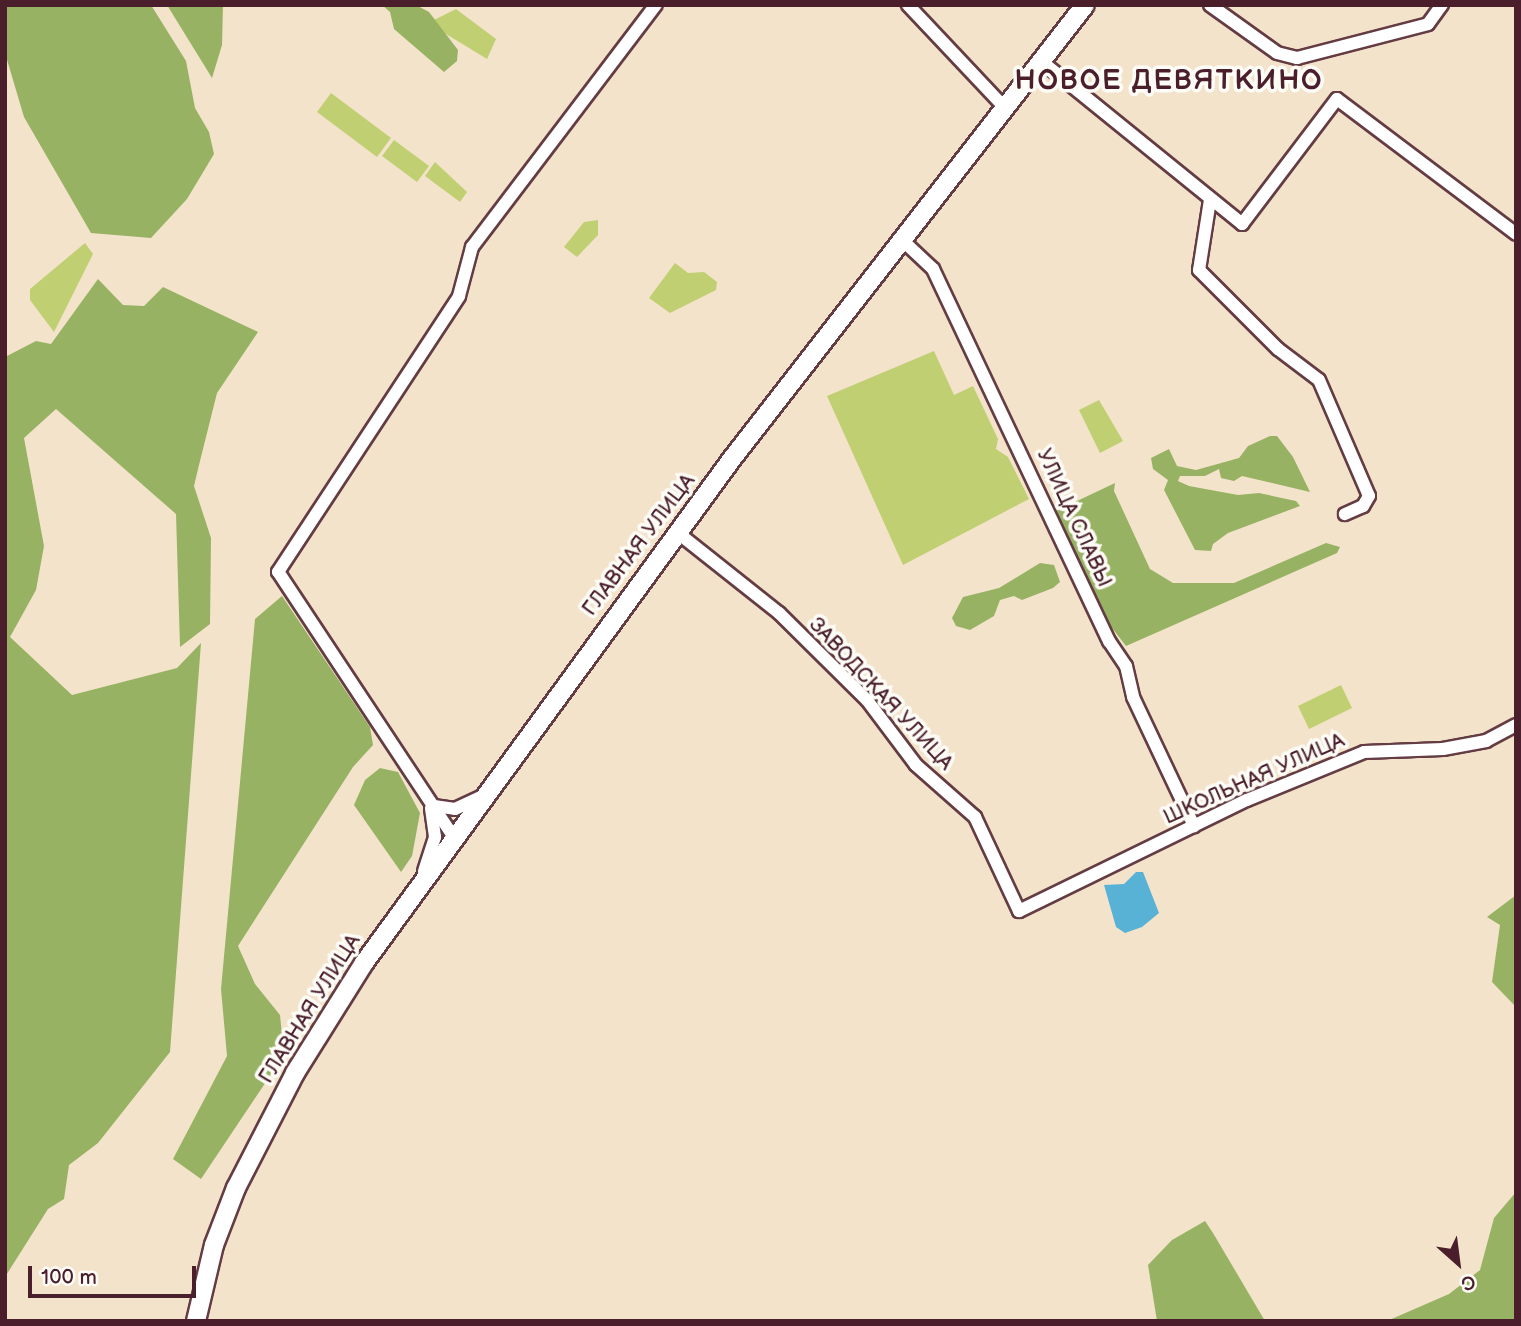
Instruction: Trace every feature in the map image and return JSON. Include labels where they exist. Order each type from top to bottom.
[{"type":"main road","name":"ГЛАВНАЯ УЛИЦА","points":[[196,1321],[214,1245],[261,1135],[308,1050],[417,886],[900,238],[1086,5]]},
{"type":"street","points":[[453,836],[278,572],[459,296],[472,247],[656,5]]},
{"type":"street","points":[[908,5],[1004,107]]},
{"type":"street","points":[[1210,5],[1277,53],[1297,58],[1428,24],[1442,5]]},
{"type":"street","points":[[1041,61],[1242,224],[1337,99],[1516,234]]},
{"type":"street","points":[[1210,200],[1199,270],[1278,349],[1316,376],[1367,485],[1366,502],[1345,514]]},
{"type":"street","name":"УЛИЦА СЛАВЫ","points":[[900,238],[933,269],[1109,640],[1126,666],[1133,696],[1194,825]]},
{"type":"street","name":"ЗАВОДСКАЯ УЛИЦА","points":[[678,533],[779,613],[867,700],[916,765],[975,817],[1019,911]]},
{"type":"street","name":"ШКОЛЬНАЯ УЛИЦА","points":[[1019,911],[1194,825],[1364,752],[1443,749],[1486,741],[1516,725]]},
{"type":"street","points":[[417,886],[435,837],[426,794]]},
{"type":"street","points":[[434,806],[455,809],[481,797]]},
{"type":"green space","points":[[5,5],[151,5],[186,61],[195,108],[209,132],[214,154],[187,199],[151,238],[91,233],[24,117],[5,53]]},
{"type":"green space","points":[[167,5],[223,5],[222,45],[212,78]]},
{"type":"green space","points":[[382,5],[416,5],[429,12],[458,50],[457,61],[444,72],[394,29],[390,12]]},
{"type":"green space","points":[[456,9],[496,39],[487,59],[428,23]]},
{"type":"green space","points":[[331,93],[391,138],[377,157],[317,112]]},
{"type":"green space","points":[[394,140],[429,166],[417,182],[382,156]]},
{"type":"green space","points":[[435,162],[467,192],[460,202],[425,176]]},
{"type":"green space","points":[[598,220],[598,235],[577,257],[564,247],[584,222]]},
{"type":"green space","points":[[85,243],[93,254],[54,332],[30,300],[30,289]]},
{"type":"green space","points":[[675,263],[688,273],[704,272],[717,282],[716,290],[670,313],[649,298]]},
{"type":"green space","points":[[98,279],[123,305],[144,306],[163,287],[258,332],[217,393],[199,465],[194,486],[211,538],[210,624],[180,647],[176,514],[56,409],[24,438],[44,546],[36,590],[10,637],[72,695],[177,668],[201,643],[170,1052],[98,1143],[69,1165],[64,1199],[48,1209],[5,1277],[5,357],[36,341],[51,344]]},
{"type":"green space","points":[[934,351],[954,395],[973,386],[998,439],[996,449],[1008,457],[1029,499],[903,565],[827,396]]},
{"type":"green space","points":[[1099,400],[1123,441],[1100,453],[1079,410]]},
{"type":"green space","points":[[1270,436],[1277,436],[1293,457],[1310,492],[1242,476],[1234,481],[1221,478],[1219,469],[1205,476],[1180,476],[1178,481],[1189,486],[1238,495],[1259,493],[1296,501],[1300,506],[1228,533],[1213,544],[1211,551],[1195,550],[1164,490],[1168,480],[1153,469],[1151,458],[1169,449],[1177,466],[1196,470],[1239,458],[1248,446]]},
{"type":"green space","points":[[1115,483],[1114,491],[1150,569],[1173,583],[1234,583],[1326,543],[1340,547],[1337,553],[1126,646],[1105,619],[1056,511]]},
{"type":"green space","points":[[1040,563],[1054,565],[1060,582],[1053,588],[1022,600],[1014,596],[1000,600],[994,616],[970,630],[956,626],[952,618],[963,597],[999,588]]},
{"type":"green space","points":[[282,596],[370,727],[373,745],[353,767],[238,946],[255,984],[280,1015],[284,1055],[201,1179],[173,1159],[227,1056],[221,989],[255,619]]},
{"type":"green space","points":[[1341,685],[1352,708],[1309,729],[1298,706]]},
{"type":"green space","points":[[380,768],[398,772],[420,813],[412,856],[401,872],[354,805],[365,780]]},
{"type":"green space","points":[[1516,895],[1516,1007],[1492,982],[1500,925],[1487,917]]},
{"type":"green space","points":[[1516,1192],[1516,1321],[1387,1321],[1449,1294],[1480,1270],[1494,1218]]},
{"type":"green space","points":[[1205,1221],[1265,1321],[1157,1321],[1148,1265],[1172,1240]]},
{"type":"water","points":[[1136,872],[1143,872],[1159,913],[1142,927],[1125,933],[1116,927],[1104,885],[1124,884]]},
{"type":"district","name":"НОВОЕ ДЕВЯТКИНО","points":[[1169,81]]}]
